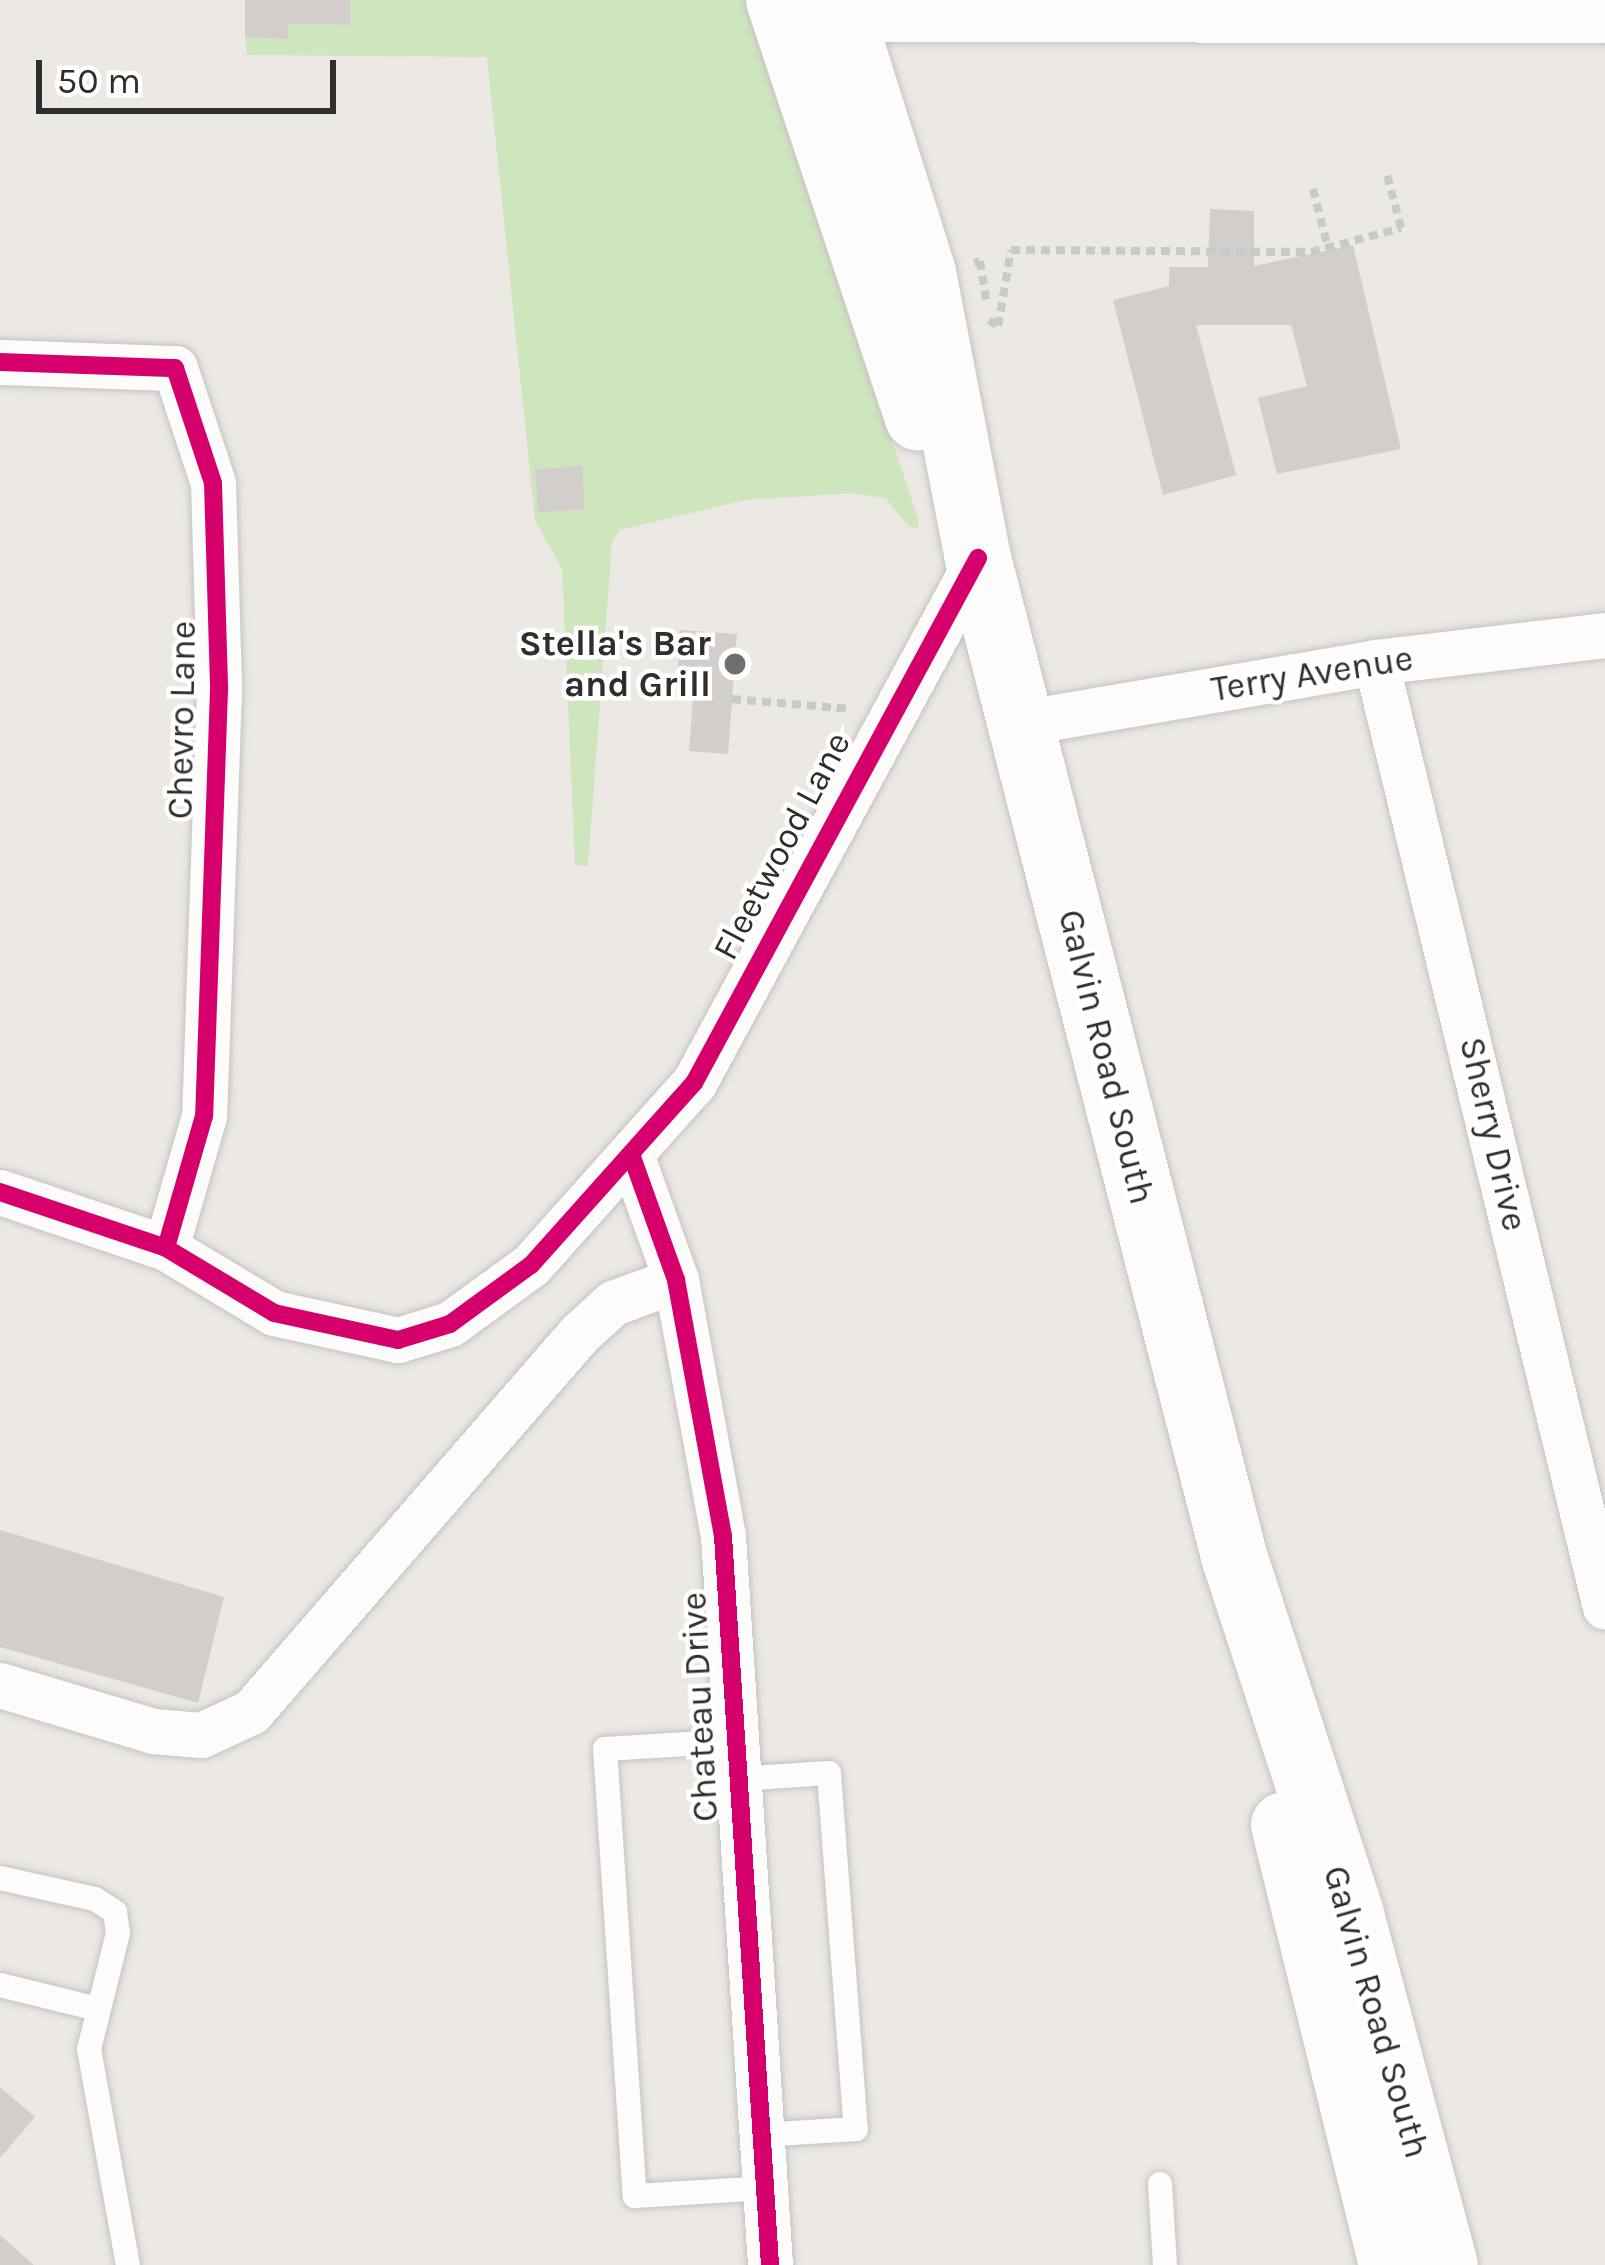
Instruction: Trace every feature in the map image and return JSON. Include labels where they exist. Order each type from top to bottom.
[{"type":"main road","points":[[810,5],[1604,8]]},
{"type":"main road","name":"Galvin Road South","points":[[810,5],[923,272],[978,558],[1234,1556],[1308,1944],[1392,2265]]},
{"type":"main road","name":"Galvin Road South","points":[[1234,1556],[1351,1915],[1445,2265]]},
{"type":"street","name":"Chevro Lane","points":[[0,362],[175,368],[213,483],[219,690],[204,1116],[166,1249]]},
{"type":"street","name":"Fleetwood Lane","points":[[0,1192],[166,1249],[274,1313],[398,1340],[450,1324],[531,1265],[694,1083],[978,558]]},
{"type":"street","name":"Terry Avenue","points":[[1020,723],[1376,662],[1605,634]]},
{"type":"street","name":"Sherry Drive","points":[[1376,662],[1605,1607]]},
{"type":"street","name":"Chateau Drive","points":[[632,1156],[676,1280],[723,1536],[770,2265]]},
{"type":"street","points":[[0,1685],[153,1731],[201,1735],[250,1712],[579,1334],[613,1303],[676,1280]]},
{"type":"lane","points":[[760,2135],[856,2129],[829,1773],[604,1749],[635,2196],[764,2188]]},
{"type":"lane","points":[[0,1878],[95,1899],[115,1912],[91,2060],[128,2265]]},
{"type":"lane","points":[[0,1985],[98,2008]]},
{"type":"lane","points":[[1160,2184],[1165,2265]]},
{"type":"path","points":[[964,265],[980,261],[990,326],[998,326],[1011,250],[1328,248],[1400,228],[1386,171]]},
{"type":"path","points":[[1313,189],[1328,248]]},
{"type":"path","points":[[732,699],[858,710]]},
{"type":"green space","points":[[350,0],[748,0],[918,519],[918,528],[908,526],[885,498],[852,493],[745,500],[620,530],[612,541],[588,866],[575,865],[562,568],[535,521],[487,57],[247,55],[245,37],[288,39],[289,24],[349,25]]},
{"type":"building","points":[[245,0],[350,0],[350,25],[289,24],[288,39],[245,37]]},
{"type":"building","points":[[1210,209],[1254,211],[1254,266],[1353,245],[1401,449],[1277,474],[1258,398],[1307,386],[1291,325],[1196,325],[1236,475],[1163,495],[1113,300],[1169,286],[1169,267],[1208,267]]},
{"type":"building","points":[[582,466],[585,509],[538,512],[535,469]]},
{"type":"building","points":[[680,630],[737,634],[728,754],[689,751],[694,685],[677,684]]},
{"type":"building","points":[[0,1530],[224,1597],[198,1703],[0,1647]]},
{"type":"building","points":[[0,2087],[35,2117],[0,2158]]},
{"type":"building","points":[[0,2235],[34,2265],[0,2265]]},
{"type":"cycle path","points":[[0,362],[175,368],[213,483],[219,690],[204,1116],[166,1248]]},
{"type":"cycle path","points":[[0,1192],[166,1248],[274,1313],[398,1340],[450,1324],[531,1265],[694,1083],[978,558]]},
{"type":"cycle path","points":[[632,1157],[676,1280],[723,1536],[770,2265]]},
{"type":"place","name":"Stella's Bar and Grill","points":[[735,664]]}]
